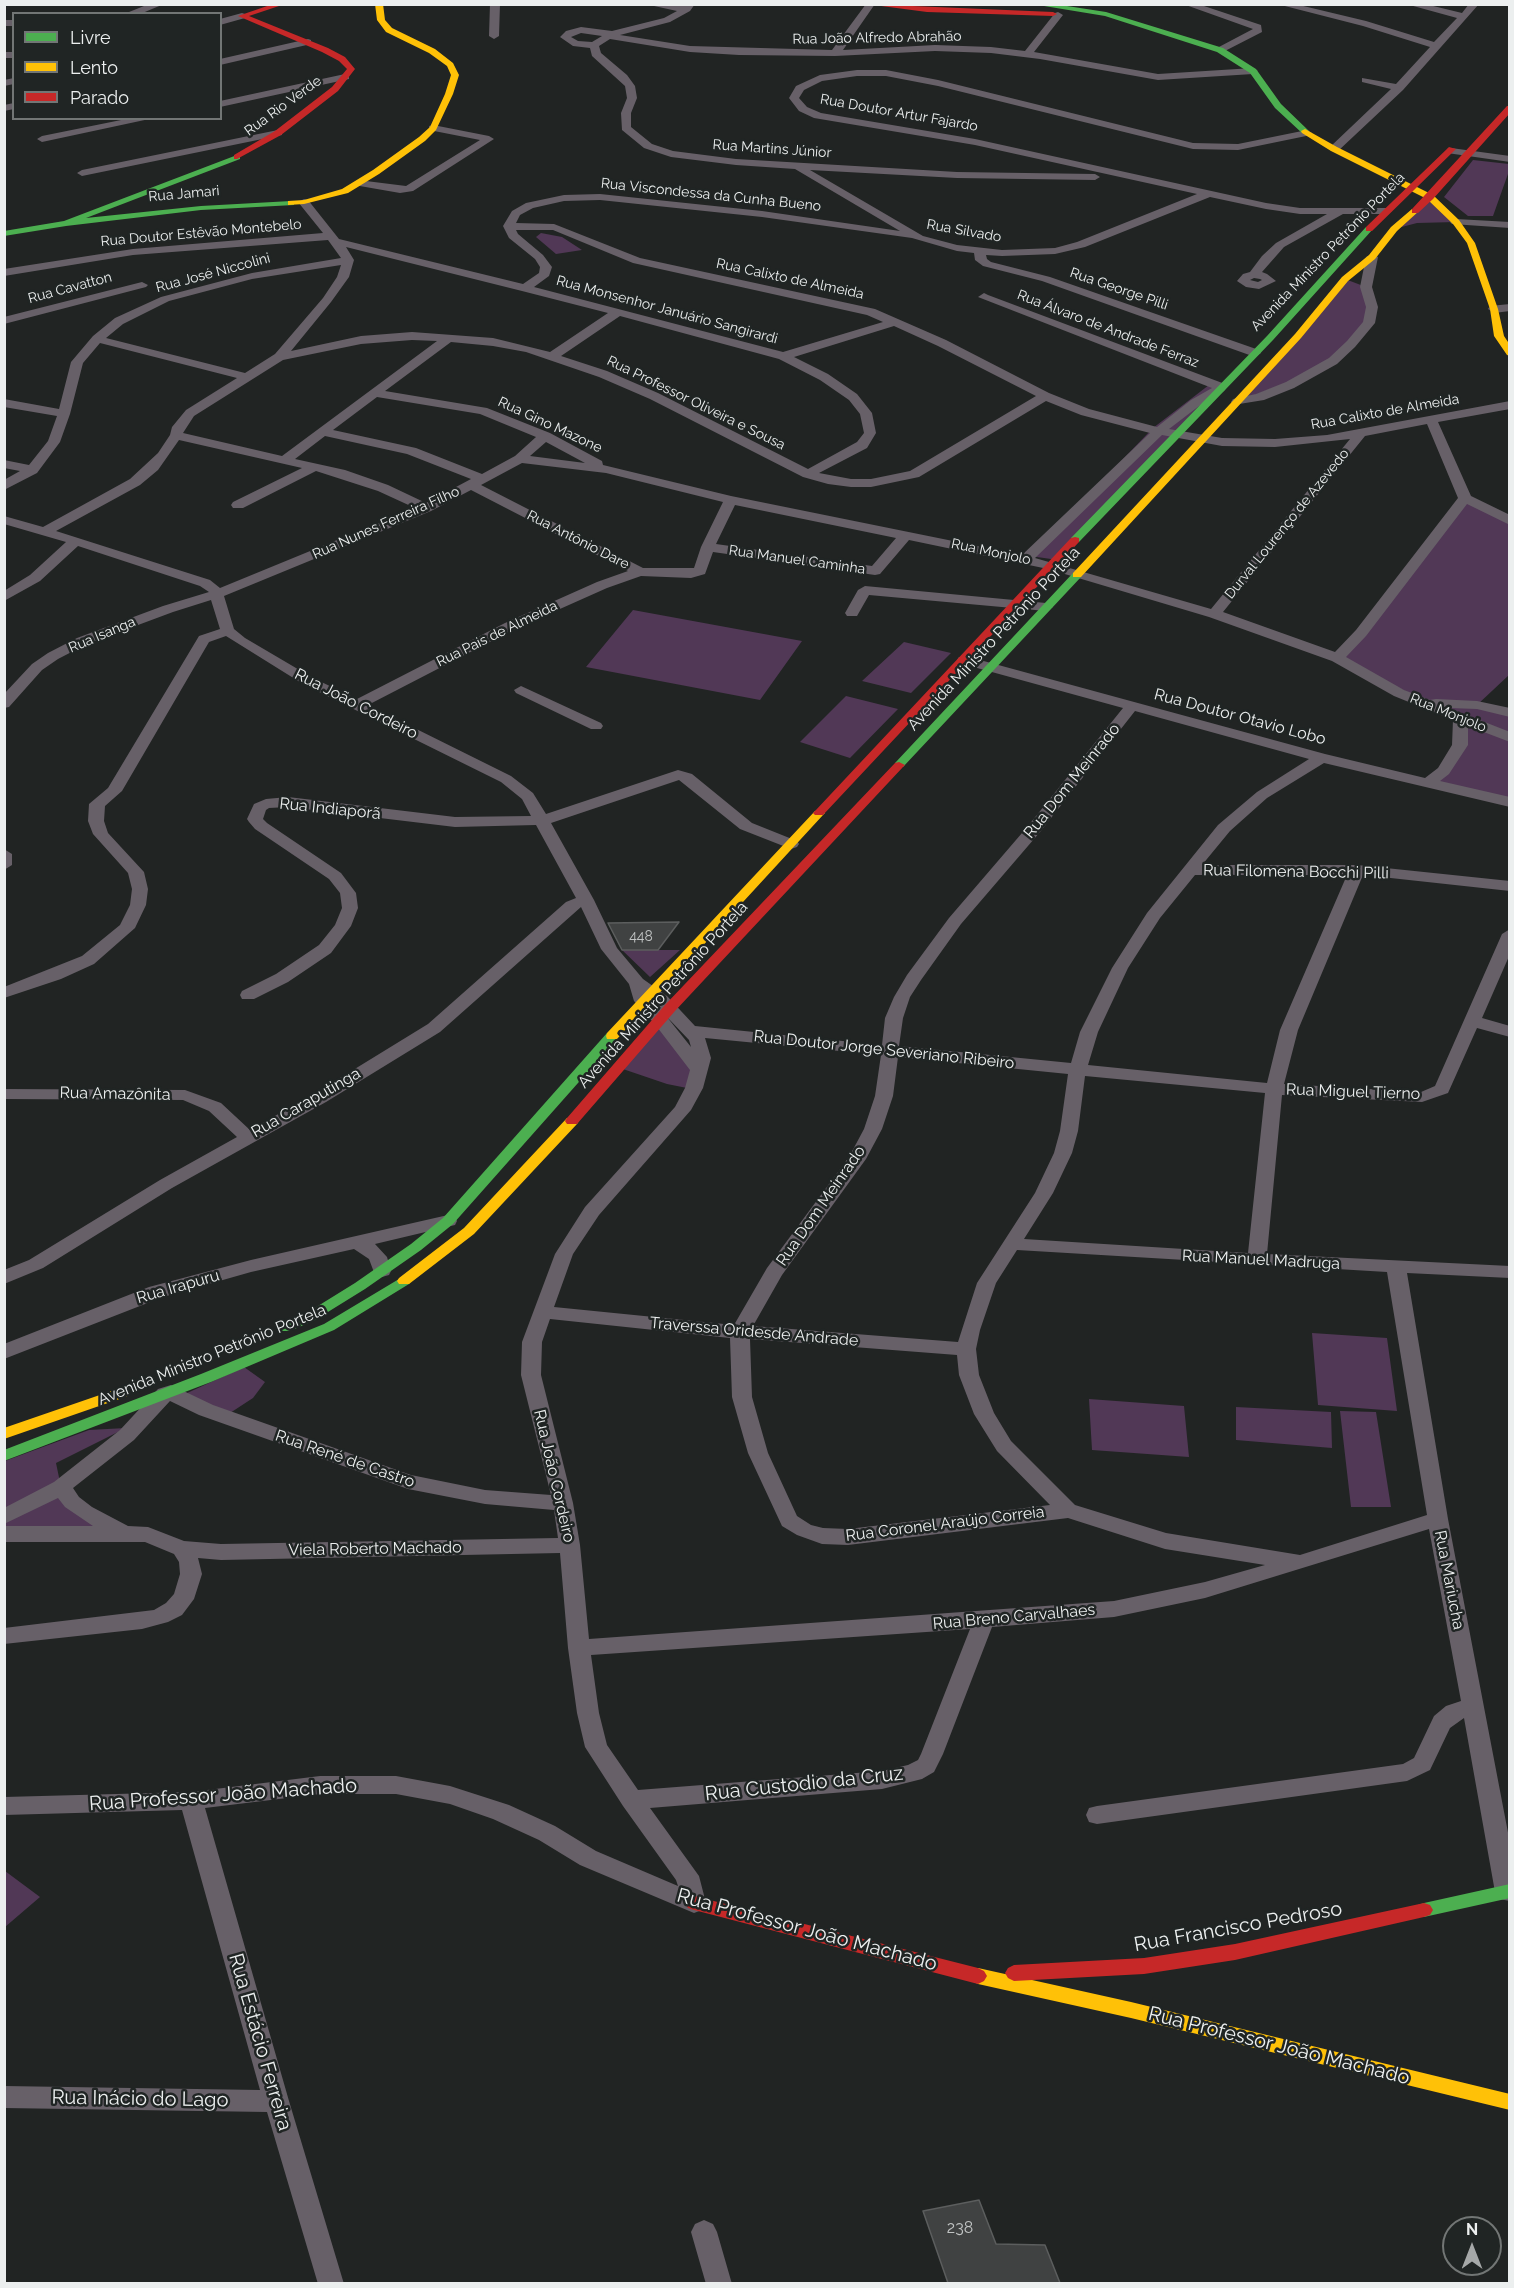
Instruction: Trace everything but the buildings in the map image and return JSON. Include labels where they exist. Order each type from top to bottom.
[{"type":"main road","points":[[244,11],[282,4]]},
{"type":"main road","points":[[379,4],[381,20],[389,30],[432,51],[454,69],[455,75],[449,94],[433,128]]},
{"type":"main road","points":[[1035,4],[1106,14],[1220,50],[1240,60],[1253,71],[1278,106],[1307,133],[1334,149],[1430,196],[1456,222],[1476,253],[1494,309],[1499,336],[1509,353]]},
{"type":"main road","points":[[870,5],[927,10],[1058,15],[1137,24]]},
{"type":"main road","name":"Rua Rio Verde","points":[[4,234],[120,210],[239,156],[278,133],[335,89],[351,69],[349,64],[244,11]]},
{"type":"main road","name":"Avenida Ministro Petrônio Portela","points":[[1486,113],[1505,103]]},
{"type":"main road","name":"Avenida Ministro Petrônio Portela","points":[[4,1456],[168,1393],[329,1327],[410,1277],[469,1231],[584,1108],[665,1013],[992,667],[1298,336],[1345,279],[1372,257],[1394,229],[1430,196],[1468,154],[1505,103]]},
{"type":"main road","name":"Rua Jamari","points":[[120,210],[304,202],[333,195],[358,183],[422,139],[433,128]]},
{"type":"main road","name":"Avenida Ministro Petrônio Portela","points":[[267,1337],[310,1317],[382,1271],[448,1221],[644,992],[791,844],[1255,353],[1386,211],[1465,136]]},
{"type":"main road","points":[[1392,178],[1448,153]]},
{"type":"main road","points":[[1394,229],[1432,222],[1456,222]]},
{"type":"main road","name":"Avenida Ministro Petrônio Portela","points":[[4,1434],[139,1387]]},
{"type":"main road","name":"Rua Francisco Pedroso","points":[[969,1974],[1064,1972],[1144,1966],[1235,1952],[1508,1892]]},
{"type":"main road","name":"Rua Professor João Machado","points":[[694,1903],[969,1974],[1131,2005],[1509,2102]]},
{"type":"main road","points":[[1135,1978],[1144,1966]]},
{"type":"street","points":[[134,12],[160,4]]},
{"type":"street","points":[[494,36],[495,4]]},
{"type":"street","points":[[649,4],[689,7]]},
{"type":"street","points":[[1188,4],[1259,28],[1257,32],[1220,50]]},
{"type":"street","points":[[1281,4],[1366,24],[1436,46]]},
{"type":"street","points":[[1410,4],[1463,16]]},
{"type":"street","points":[[1334,149],[1399,88],[1475,4]]},
{"type":"street","points":[[836,53],[870,5]]},
{"type":"street","points":[[594,45],[611,35],[656,23],[689,7]]},
{"type":"street","points":[[222,21],[244,11]]},
{"type":"street","points":[[1028,54],[1058,15]]},
{"type":"street","name":"Rua João Alfredo Abrahão","points":[[594,45],[570,42],[565,35],[585,30],[707,50],[836,53],[935,48],[1028,54],[1127,74],[1158,77],[1253,71]]},
{"type":"street","points":[[222,62],[308,42]]},
{"type":"street","name":"Rua Martins Júnior","points":[[594,45],[596,54],[630,86],[632,99],[626,113],[626,128],[648,146],[671,154],[703,159],[969,176],[1130,177]]},
{"type":"street","name":"Rua Doutor Artur Fajardo","points":[[1307,133],[1238,147],[1193,146],[949,85],[886,73],[857,73],[820,78],[800,88],[794,98],[803,109],[818,116],[975,142],[1281,209],[1340,212],[1386,211]]},
{"type":"street","points":[[222,104],[345,77]]},
{"type":"street","points":[[1366,80],[1399,88]]},
{"type":"street","points":[[42,139],[139,120]]},
{"type":"street","points":[[358,183],[400,190],[409,189],[489,139],[433,128]]},
{"type":"street","points":[[82,173],[278,133]]},
{"type":"street","points":[[1448,153],[1509,159]]},
{"type":"street","name":"Rua Silvado","points":[[796,165],[919,238],[980,252],[1032,253],[1081,245],[1207,194]]},
{"type":"street","points":[[520,197],[520,202],[535,204]]},
{"type":"street","name":"Rua Viscondessa da Cunha Bueno","points":[[535,204],[585,197],[632,198],[830,223],[919,238]]},
{"type":"street","points":[[44,532],[135,482],[153,467],[176,435],[178,427],[190,413],[279,357],[327,300],[343,277],[348,260],[304,202]]},
{"type":"street","points":[[332,239],[525,288],[547,270],[539,257],[513,236],[509,226],[516,213],[535,204]]},
{"type":"street","points":[[1254,275],[1266,258],[1280,245],[1340,212]]},
{"type":"street","points":[[1456,222],[1509,223]]},
{"type":"street","name":"Rua Calixto de Almeida","points":[[509,226],[554,227],[637,261],[846,305],[895,322],[1045,396],[1085,412],[1160,431],[1231,442],[1275,443],[1360,434],[1509,405]]},
{"type":"street","name":"Rua Doutor Estêvão Montebelo","points":[[4,273],[133,252],[332,239]]},
{"type":"street","name":"Rua George Pilli","points":[[980,252],[981,260],[987,264],[1046,279],[1255,353]]},
{"type":"street","name":"Avenida Ministro Petrônio Portela","points":[[1237,402],[1274,392],[1333,361],[1369,323],[1372,307],[1366,287],[1372,257]]},
{"type":"street","name":"Rua José Niccolini","points":[[4,486],[32,470],[54,442],[64,414],[77,362],[97,339],[119,321],[165,299],[252,276],[348,260]]},
{"type":"street","points":[[1326,276],[1345,279],[1366,287]]},
{"type":"street","name":"Rua Cavatton","points":[[4,321],[142,285]]},
{"type":"street","name":"Rua Monsenhor Januário Sangirardi","points":[[525,288],[722,338],[783,356],[824,376],[853,397],[866,413],[870,423],[870,433],[862,445],[844,457],[808,474]]},
{"type":"street","name":"Rua Álvaro de Andrade Ferraz","points":[[984,297],[1221,387]]},
{"type":"street","points":[[1494,309],[1509,306]]},
{"type":"street","points":[[553,356],[618,312]]},
{"type":"street","points":[[783,356],[895,322]]},
{"type":"street","name":"Rua Professor Oliveira e Sousa","points":[[279,357],[361,340],[412,336],[493,342],[553,356],[654,396],[808,474],[828,480],[861,483],[914,474],[1045,396]]},
{"type":"street","points":[[285,460],[449,338]]},
{"type":"street","points":[[97,339],[248,377]]},
{"type":"street","name":"Avenida Ministro Petrônio Portela","points":[[1026,559],[1160,431],[1195,403],[1221,387]]},
{"type":"street","name":"Rua Gino Mazone","points":[[374,393],[483,411],[544,436],[606,469]]},
{"type":"street","points":[[4,403],[64,414]]},
{"type":"street","points":[[1431,420],[1466,498],[1509,521]]},
{"type":"street","name":"Rua Antônio Dare","points":[[322,432],[411,451],[477,482],[640,572],[691,574],[699,571],[708,547]]},
{"type":"street","name":"Durval Lourenço de Azevedo","points":[[1214,614],[1360,434]]},
{"type":"street","points":[[176,435],[362,480],[426,508]]},
{"type":"street","name":"Rua Nunes Ferreira Filho","points":[[217,594],[426,508],[520,459],[544,436]]},
{"type":"street","name":"Rua Monjolo","points":[[520,459],[606,469],[731,500],[1052,566],[1214,614],[1336,658],[1399,693],[1509,738]]},
{"type":"street","points":[[4,464],[32,470]]},
{"type":"street","points":[[238,505],[315,467]]},
{"type":"street","points":[[1336,658],[1361,633],[1466,498]]},
{"type":"street","points":[[708,547],[731,500]]},
{"type":"street","points":[[4,520],[76,541],[205,584],[214,589],[217,594],[222,618],[228,631],[204,639],[114,791],[97,804],[96,821],[101,834],[136,872],[140,889],[138,905],[127,928],[88,960],[55,975],[4,993]]},
{"type":"street","name":"Rua Manuel Caminha","points":[[708,547],[875,571],[906,535]]},
{"type":"street","points":[[4,597],[35,578],[76,541]]},
{"type":"street","points":[[852,613],[875,571]]},
{"type":"street","name":"Rua Pais de Almeida","points":[[357,705],[510,626],[602,585],[640,572]]},
{"type":"street","points":[[865,590],[1047,607]]},
{"type":"street","name":"Rua Isanga","points":[[4,704],[37,667],[53,656],[111,629],[217,594]]},
{"type":"street","name":"Rua João Cordeiro","points":[[228,631],[279,664],[506,779],[528,796],[544,820],[609,949],[644,992],[665,1013],[691,1031],[701,1049],[694,1088],[682,1110],[592,1211],[564,1254],[532,1342],[531,1376],[563,1503],[570,1545],[579,1648],[588,1713],[596,1747],[631,1800],[687,1876],[694,1903]]},
{"type":"street","name":"Rua Doutor Otavio Lobo","points":[[964,660],[1323,758],[1509,802]]},
{"type":"street","points":[[521,690],[596,726]]},
{"type":"street","points":[[1425,703],[1477,705],[1509,713]]},
{"type":"street","name":"Rua Dom Meinrado","points":[[740,1332],[774,1272],[857,1159],[873,1129],[884,1096],[894,1018],[902,997],[913,979],[955,921],[1034,829],[1132,706]]},
{"type":"street","points":[[1428,783],[1444,771],[1460,745],[1461,718]]},
{"type":"street","points":[[1300,1563],[1166,1541],[1068,1510],[1004,1446],[984,1414],[969,1375],[966,1349],[970,1330],[987,1283],[1044,1193],[1063,1153],[1069,1131],[1077,1071],[1089,1032],[1120,968],[1153,916],[1224,828],[1262,795],[1323,758]]},
{"type":"street","points":[[544,820],[670,776],[687,777],[746,826],[791,844]]},
{"type":"street","name":"Rua Indiaporã","points":[[248,995],[282,978],[325,948],[343,927],[350,908],[348,893],[335,876],[261,826],[255,819],[259,807],[276,802],[288,802],[455,822],[544,820]]},
{"type":"street","points":[[4,854],[4,865]]},
{"type":"street","name":"Rua Filomena Bocchi Pilli","points":[[1189,870],[1357,870],[1509,886]]},
{"type":"street","points":[[1257,1260],[1274,1089],[1289,1030],[1357,870]]},
{"type":"street","name":"Rua Caraputinga","points":[[4,1278],[36,1264],[247,1137],[320,1098],[434,1028],[572,905],[586,900]]},
{"type":"street","name":"Rua Miguel Tierno","points":[[1274,1089],[1412,1097],[1435,1093],[1442,1089],[1509,934]]},
{"type":"street","name":"Rua João Cordeiro","points":[[665,1013],[699,1070]]},
{"type":"street","points":[[1473,1021],[1509,1032]]},
{"type":"street","name":"Rua Doutor Jorge Severiano Ribeiro","points":[[691,1031],[1274,1089]]},
{"type":"street","name":"Rua Amazônita","points":[[4,1094],[185,1095],[215,1107],[247,1137]]},
{"type":"street","name":"Rua Irapuru","points":[[4,1352],[114,1306],[156,1292],[251,1266],[448,1221]]},
{"type":"street","points":[[357,1242],[376,1254],[382,1271]]},
{"type":"street","name":"Rua Manuel Madruga","points":[[1013,1244],[1257,1260],[1509,1272]]},
{"type":"street","name":"Rua Mariucha","points":[[1396,1267],[1438,1519],[1508,1892]]},
{"type":"street","name":"Traverssa Oridesde Andrade","points":[[542,1312],[740,1332],[966,1349]]},
{"type":"street","name":"Rua Coronel Araújo Correia","points":[[740,1332],[742,1397],[758,1453],[789,1521],[804,1530],[822,1536],[848,1538],[1068,1510]]},
{"type":"street","points":[[4,1517],[61,1487],[127,1435],[168,1393]]},
{"type":"street","name":"Rua René de Castro","points":[[168,1393],[206,1410],[408,1482],[485,1497],[563,1503]]},
{"type":"street","points":[[61,1487],[72,1502],[85,1512],[125,1533]]},
{"type":"street","name":"Rua Breno Carvalhaes","points":[[579,1648],[1114,1609],[1205,1590],[1300,1563],[1438,1519]]},
{"type":"street","points":[[4,1534],[125,1533]]},
{"type":"street","name":"Viela Roberto Machado","points":[[125,1533],[148,1535],[181,1549],[221,1552],[570,1545]]},
{"type":"street","points":[[4,1636],[142,1621],[160,1616],[174,1609],[183,1599],[189,1586],[189,1561],[181,1549]]},
{"type":"street","name":"Rua Custodio da Cruz","points":[[631,1800],[882,1780],[914,1773],[926,1766],[933,1754],[984,1620]]},
{"type":"street","points":[[1097,1815],[1407,1772],[1422,1764],[1442,1722],[1454,1712],[1473,1706]]},
{"type":"street","name":"Rua Professor João Machado","points":[[4,1806],[191,1800],[320,1785],[396,1785],[450,1795],[501,1812],[548,1833],[588,1858],[694,1903]]},
{"type":"street","name":"Rua Estácio Ferreira","points":[[191,1800],[276,2101],[331,2283]]},
{"type":"street","name":"Rua Inácio do Lago","points":[[4,2097],[276,2101]]},
{"type":"street","points":[[704,2232],[719,2283]]},
{"type":"shaded area","points":[[1473,160],[1509,164],[1509,171],[1493,216],[1468,216],[1444,197]]},
{"type":"shaded area","points":[[1430,197],[1456,222],[1417,223],[1394,229]]},
{"type":"shaded area","points":[[541,233],[562,237],[582,250],[556,254],[536,237]]},
{"type":"shaded area","points":[[1345,279],[1366,287],[1369,323],[1319,370],[1237,402]]},
{"type":"shaded area","points":[[1209,385],[1221,387],[1058,560],[1030,556],[1153,428]]},
{"type":"shaded area","points":[[1465,498],[1509,521],[1509,675],[1477,705],[1509,713],[1509,801],[1428,783],[1444,771],[1461,718],[1337,658]]},
{"type":"shaded area","points":[[633,610],[802,641],[760,700],[586,667]]},
{"type":"shaded area","points":[[904,642],[951,653],[911,693],[862,681]]},
{"type":"shaded area","points":[[846,696],[898,709],[850,758],[800,742]]},
{"type":"shaded area","points":[[622,950],[680,950],[650,977]]},
{"type":"shaded area","points":[[660,1019],[690,1055],[692,1089],[667,1084],[617,1067]]},
{"type":"shaded area","points":[[1312,1333],[1387,1338],[1397,1411],[1318,1405]]},
{"type":"shaded area","points":[[244,1367],[265,1382],[253,1398],[230,1413],[185,1394]]},
{"type":"shaded area","points":[[1089,1399],[1184,1406],[1189,1457],[1092,1450]]},
{"type":"shaded area","points":[[1236,1407],[1331,1412],[1332,1448],[1236,1440]]},
{"type":"shaded area","points":[[1340,1411],[1376,1412],[1391,1507],[1351,1507]]},
{"type":"shaded area","points":[[126,1428],[56,1463],[61,1487],[121,1533],[5,1534],[5,1461],[89,1430]]},
{"type":"shaded area","points":[[5,1871],[40,1897],[5,1927]]},
{"type":"traffic: fast","points":[[1035,4],[1106,14],[1220,50],[1253,71],[1278,106],[1305,131]]},
{"type":"traffic: fast","points":[[4,234],[66,223],[237,157]]},
{"type":"traffic: fast","points":[[66,223],[201,208],[291,203]]},
{"type":"traffic: fast","points":[[1075,540],[1270,338],[1369,229]]},
{"type":"traffic: fast","points":[[899,765],[1077,575]]},
{"type":"traffic: fast","points":[[285,1328],[310,1317],[360,1286],[416,1247],[448,1221],[612,1036]]},
{"type":"traffic: fast","points":[[4,1456],[206,1378],[329,1327],[404,1281]]},
{"type":"traffic: fast","points":[[1424,1910],[1510,1891]]},
{"type":"traffic: slow","points":[[291,203],[304,202],[345,191],[376,172],[422,139],[433,128],[449,94],[455,75],[450,65],[432,51],[389,30],[381,20],[379,4]]},
{"type":"traffic: slow","points":[[1305,131],[1334,149],[1430,197],[1456,222],[1471,243],[1494,309],[1499,336],[1510,353]]},
{"type":"traffic: slow","points":[[1077,575],[1298,336],[1345,279],[1372,257],[1394,229],[1415,211]]},
{"type":"traffic: slow","points":[[612,1036],[819,813]]},
{"type":"traffic: slow","points":[[404,1281],[469,1231],[572,1121]]},
{"type":"traffic: slow","points":[[4,1434],[123,1392]]},
{"type":"traffic: slow","points":[[978,1976],[1131,2010],[1510,2102]]},
{"type":"traffic: jam","points":[[242,16],[282,4]]},
{"type":"traffic: jam","points":[[869,4],[927,10],[1053,14]]},
{"type":"traffic: jam","points":[[237,157],[278,133],[335,89],[351,69],[342,59],[325,50],[242,16]]},
{"type":"traffic: jam","points":[[1415,211],[1510,108]]},
{"type":"traffic: jam","points":[[1369,229],[1452,149]]},
{"type":"traffic: jam","points":[[819,813],[1075,540]]},
{"type":"traffic: jam","points":[[572,1121],[670,1008],[899,765]]},
{"type":"traffic: jam","points":[[694,1903],[978,1976]]},
{"type":"traffic: jam","points":[[1014,1973],[1144,1966],[1235,1952],[1424,1910]]}]
